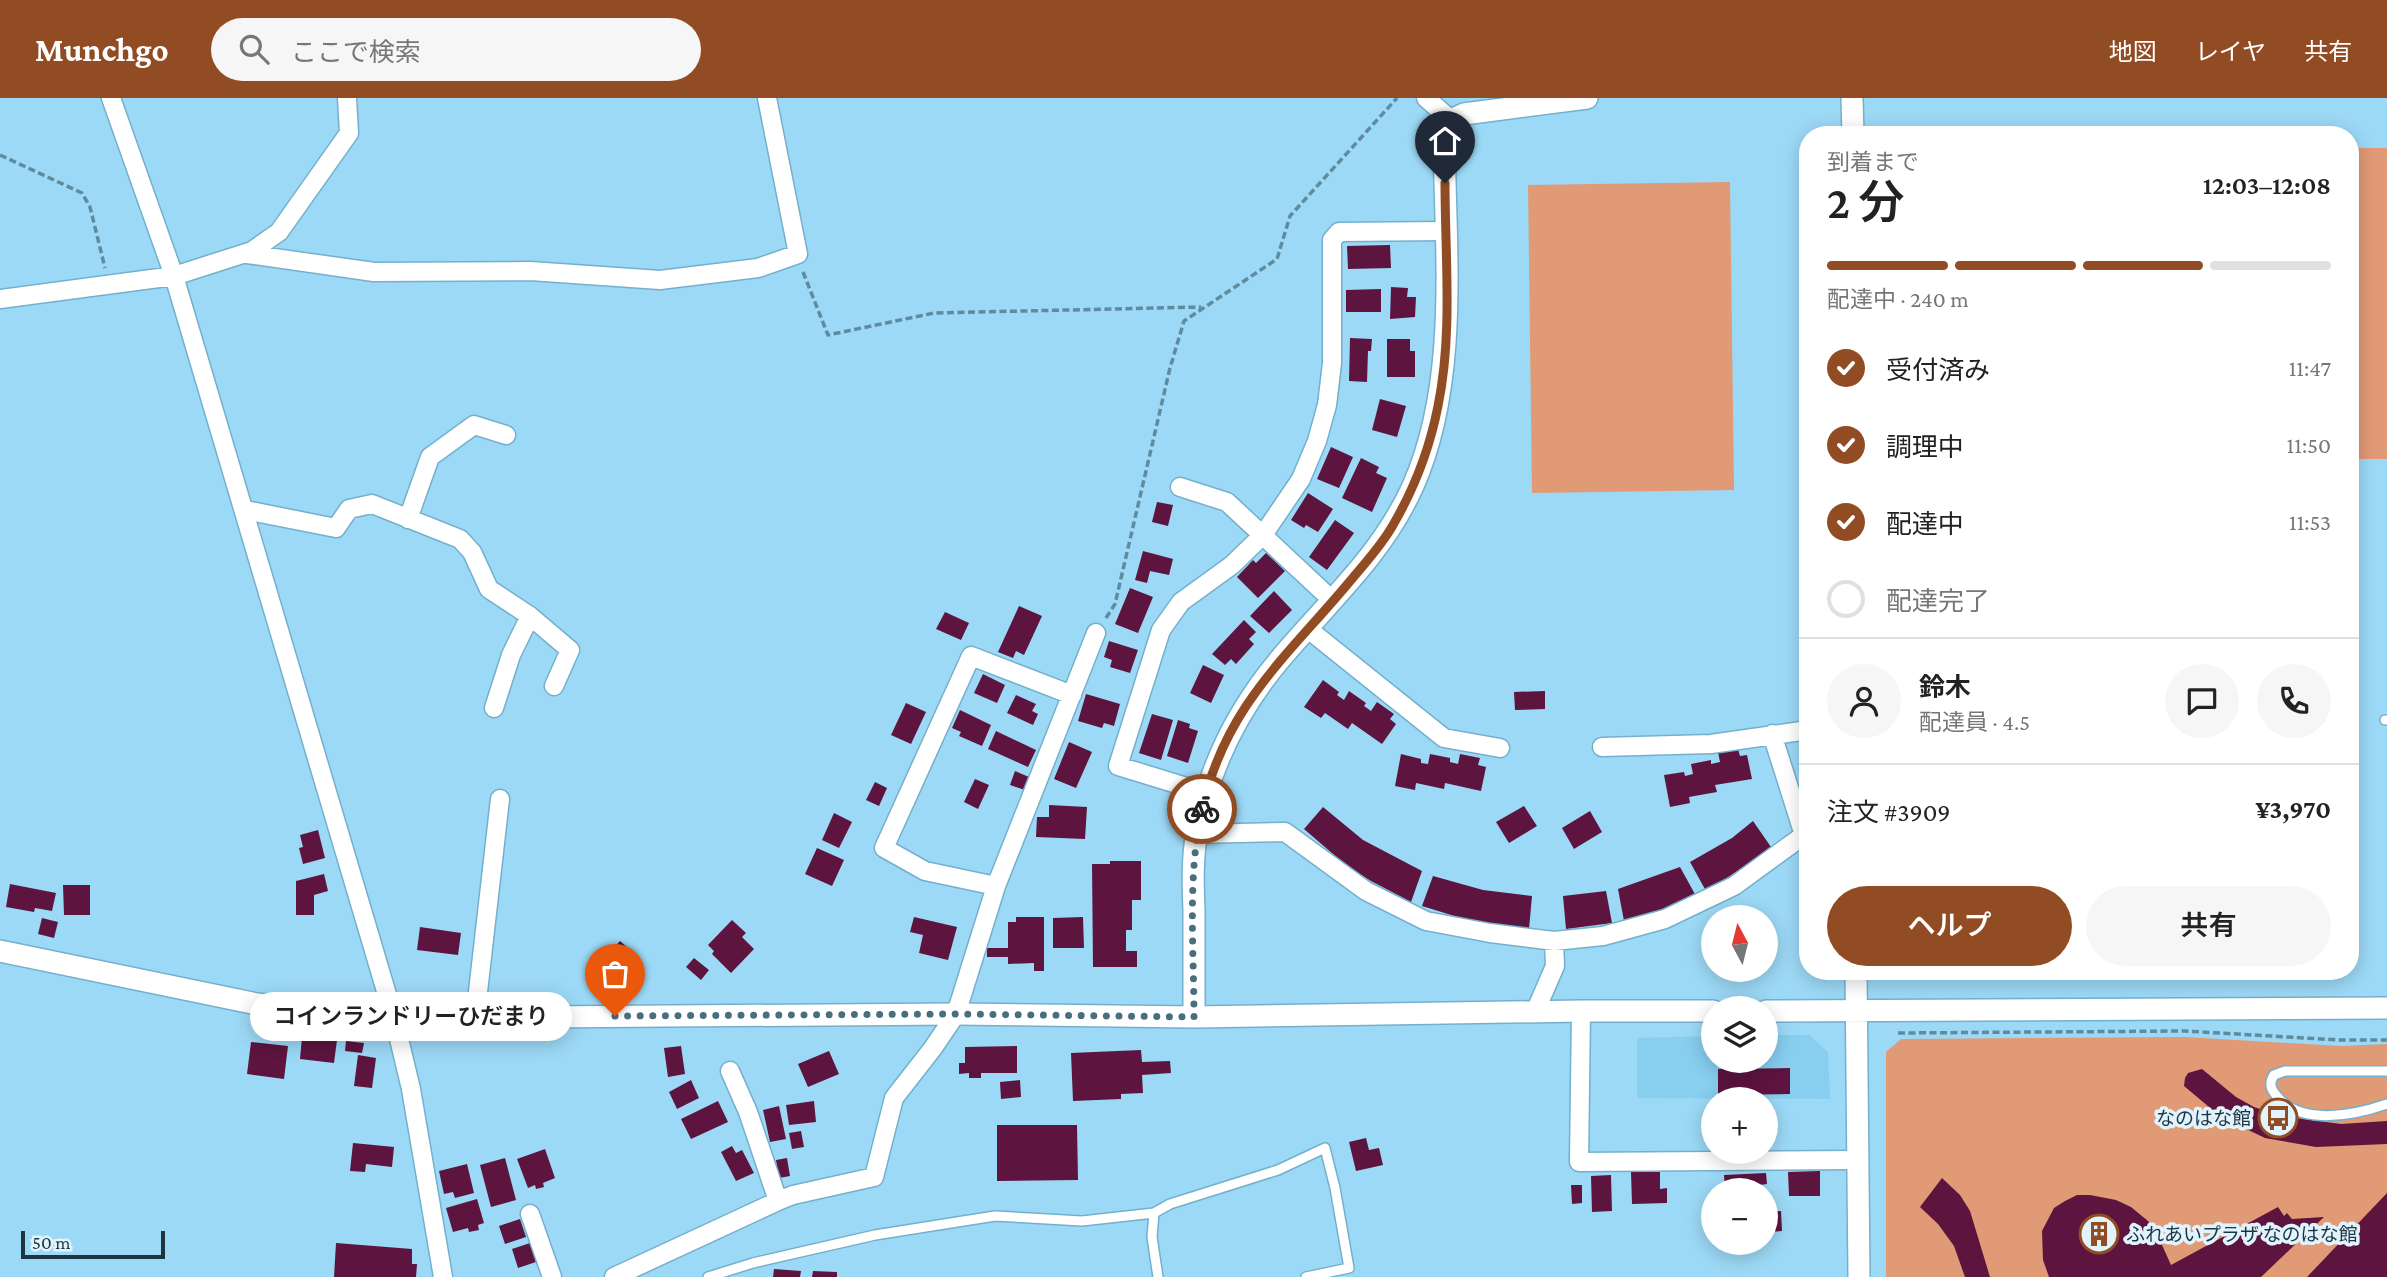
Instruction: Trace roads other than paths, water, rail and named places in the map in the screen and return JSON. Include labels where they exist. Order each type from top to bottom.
[{"type":"street","points":[[111,98],[174,276],[394,1018],[411,1089],[443,1277]]},
{"type":"street","points":[[0,299],[174,276],[247,254],[279,232],[349,133],[347,98]]},
{"type":"street","points":[[247,254],[374,272],[530,271],[660,280],[758,268],[798,254],[767,98]]},
{"type":"street","points":[[1426,98],[1451,120]]},
{"type":"street","points":[[1194,1017],[1196,834],[1217,760],[1233,726],[1261,684],[1333,601],[1392,527],[1413,484],[1428,444],[1438,406],[1444,362],[1444,135],[1451,120],[1464,114],[1587,98]]},
{"type":"street","points":[[1852,98],[1853,126]]},
{"type":"street","points":[[1206,793],[1118,766],[1161,629],[1181,603],[1232,565],[1263,535],[1301,479],[1317,441],[1327,405],[1332,363],[1332,240],[1339,232],[1445,231]]},
{"type":"street","points":[[408,519],[430,457],[474,425],[506,435]]},
{"type":"street","points":[[1180,487],[1227,502],[1333,601]]},
{"type":"street","points":[[245,510],[336,528],[349,509],[372,505],[460,539],[472,551],[489,589],[530,617],[570,650],[554,686]]},
{"type":"street","points":[[494,708],[511,655],[530,617]]},
{"type":"street","points":[[1308,629],[1444,738],[1500,748]]},
{"type":"street","points":[[614,1277],[793,1195],[874,1177],[894,1098],[956,1014],[996,886],[1096,633]]},
{"type":"street","points":[[996,886],[925,871],[884,849],[971,656],[1072,695]]},
{"type":"street","points":[[1602,747],[1712,744],[1799,731]]},
{"type":"street","points":[[1772,734],[1799,819]]},
{"type":"street","points":[[475,1018],[500,799]]},
{"type":"street","points":[[1196,834],[1285,832],[1366,891],[1426,921],[1554,941],[1603,936],[1665,919],[1734,886],[1799,839]]},
{"type":"street","points":[[1535,1012],[1555,966],[1554,941]]},
{"type":"street","points":[[0,951],[257,1004],[394,1018],[956,1014],[1194,1017],[1701,1011]]},
{"type":"street","points":[[1856,980],[1859,1277]]},
{"type":"street","points":[[1778,1011],[2387,1008]]},
{"type":"street","points":[[1581,1011],[1579,1161],[1858,1160]]},
{"type":"street","points":[[730,1071],[748,1112],[778,1201]]},
{"type":"street","points":[[530,1214],[552,1277]]},
{"type":"lane","points":[[2387,1071],[2285,1071],[2274,1075],[2271,1087],[2277,1097],[2305,1113],[2350,1113],[2387,1104]]},
{"type":"lane","points":[[708,1277],[753,1263],[875,1235],[995,1216],[1082,1221],[1154,1213],[1170,1205],[1278,1170],[1325,1148],[1349,1268],[1306,1277]]},
{"type":"lane","points":[[1154,1213],[1152,1237],[1158,1277]]},
{"type":"place","name":"コインランドリーひだまり","points":[[615,1016]]},
{"type":"place","name":"なのはな館","points":[[2278,1118]]},
{"type":"place","name":"ふれあいプラザ なのはな館","points":[[2099,1234]]}]
